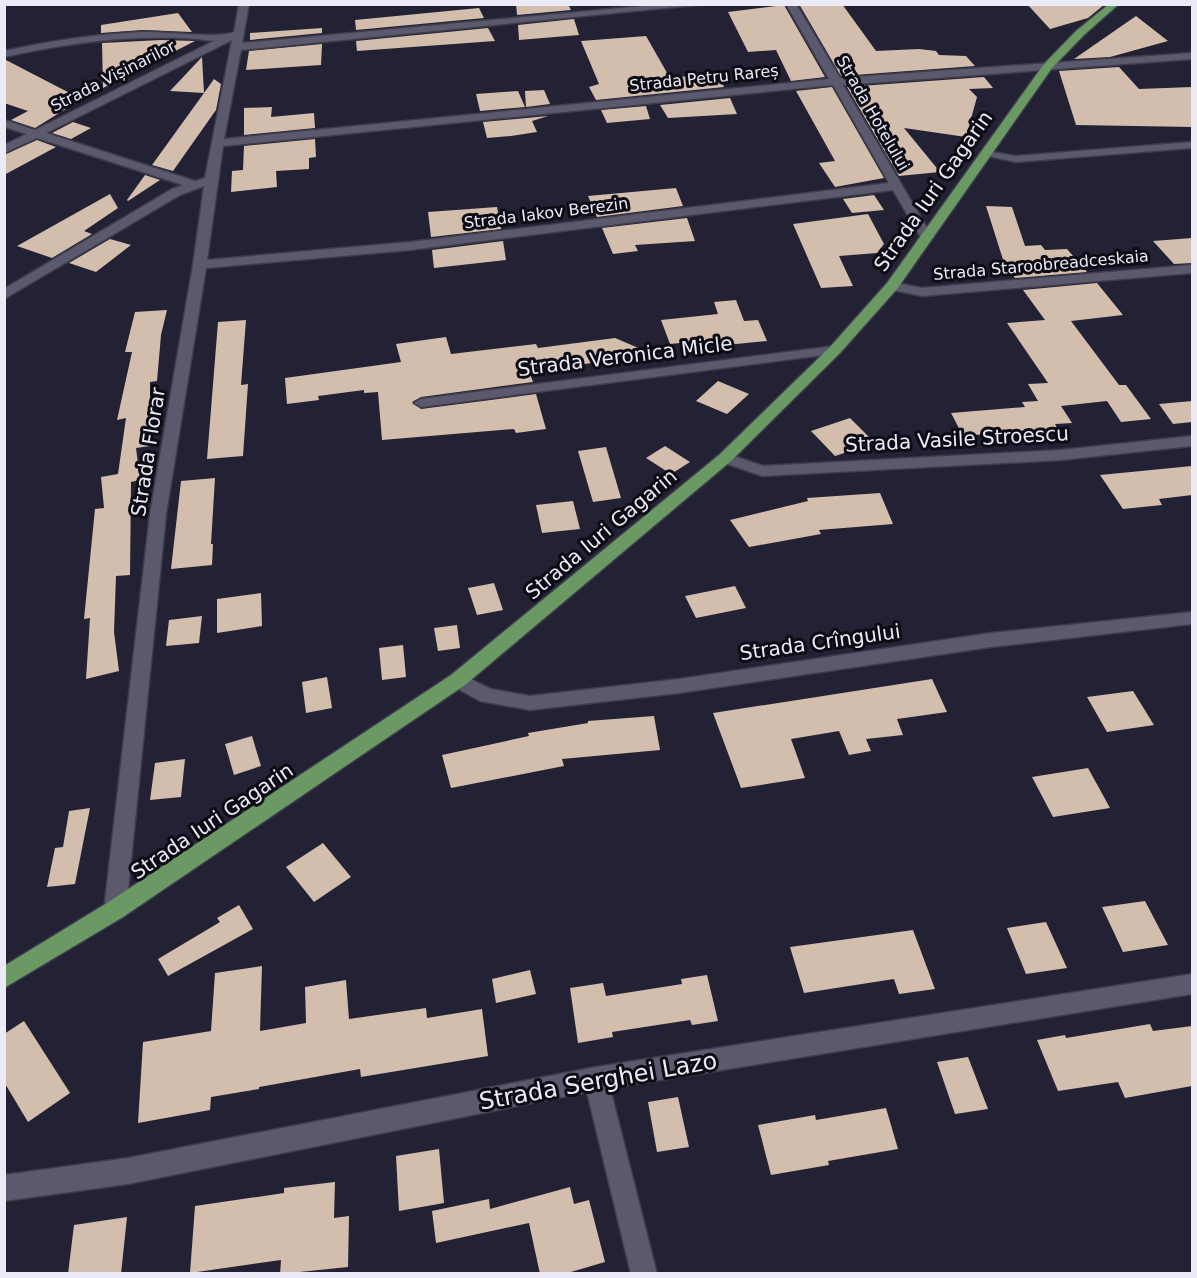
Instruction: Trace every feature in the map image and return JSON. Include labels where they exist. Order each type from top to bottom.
[{"type":"main road","name":"Strada Iuri Gagarin","points":[[4,978],[115,910],[458,680],[726,458],[835,350],[892,286],[1048,66],[1080,33],[1115,4]]},
{"type":"street","name":"Strada Florar","points":[[115,910],[158,514],[200,266],[211,180],[220,143],[232,40],[244,4]]},
{"type":"street","points":[[4,54],[66,44],[160,35],[184,34],[232,40],[702,4]]},
{"type":"street","name":"Strada Hotelului","points":[[791,4],[834,82],[927,238]]},
{"type":"street","name":"Strada Vișinarilor","points":[[4,150],[232,40]]},
{"type":"street","name":"Strada Petru Rareș","points":[[220,143],[834,82],[1192,56]]},
{"type":"street","points":[[4,123],[194,185]]},
{"type":"street","points":[[985,154],[1016,159],[1192,145]]},
{"type":"street","points":[[4,295],[176,192],[211,180]]},
{"type":"street","name":"Strada Iakov Berezin","points":[[200,266],[410,246],[896,186]]},
{"type":"street","name":"Strada Staroobreadceskaia","points":[[892,286],[922,292],[1192,269]]},
{"type":"street","name":"Strada Veronica Micle","points":[[421,403],[835,350]]},
{"type":"street","name":"Strada Vasile Stroescu","points":[[726,458],[762,471],[1061,455],[1192,441]]},
{"type":"street","name":"Strada Crîngului","points":[[458,680],[487,696],[530,703],[679,686],[991,640],[1192,618]]},
{"type":"street","name":"Strada Serghei Lazo","points":[[4,1188],[128,1171],[596,1079],[1192,984]]},
{"type":"street","points":[[596,1079],[644,1274]]},
{"type":"building","points":[[516,4],[568,4],[571,10],[517,15]]},
{"type":"building","points":[[799,4],[842,4],[876,51],[919,49],[936,51],[939,55],[966,56],[975,66],[841,76]]},
{"type":"building","points":[[1027,4],[1105,4],[1088,18],[1050,29]]},
{"type":"building","points":[[784,5],[825,77],[791,81],[776,50],[748,52],[728,12]]},
{"type":"building","points":[[479,8],[484,18],[356,30],[355,20]]},
{"type":"building","points":[[178,13],[192,32],[142,30],[101,33],[101,25]]},
{"type":"building","points":[[1136,16],[1168,41],[1110,57],[1074,59]]},
{"type":"building","points":[[574,19],[579,35],[519,40],[518,25]]},
{"type":"building","points":[[322,28],[322,33],[250,40],[250,33]]},
{"type":"building","points":[[488,28],[495,41],[357,51],[356,41]]},
{"type":"building","points":[[646,36],[670,78],[718,73],[724,87],[596,100],[589,87],[599,84],[581,41]]},
{"type":"building","points":[[195,41],[103,88],[102,43]]},
{"type":"building","points":[[322,44],[321,65],[246,70],[249,51]]},
{"type":"building","points":[[202,57],[204,93],[170,91]]},
{"type":"building","points":[[4,59],[82,99],[35,128],[11,120],[28,111],[4,103]]},
{"type":"building","points":[[1119,67],[1139,89],[1192,87],[1192,127],[1076,125],[1059,71]]},
{"type":"building","points":[[984,77],[993,88],[969,89],[977,97],[966,137],[904,128],[940,172],[899,176],[847,87]]},
{"type":"building","points":[[214,79],[221,84],[216,110],[173,171],[152,165]]},
{"type":"building","points":[[832,87],[884,178],[835,187],[819,163],[835,161],[796,91]]},
{"type":"building","points":[[544,90],[550,104],[526,107],[525,91]]},
{"type":"building","points":[[518,91],[525,107],[480,111],[476,94]]},
{"type":"building","points":[[730,98],[737,114],[668,118],[660,105]]},
{"type":"building","points":[[646,106],[650,119],[607,123],[601,110]]},
{"type":"building","points":[[272,107],[271,117],[314,113],[315,128],[244,135],[244,108]]},
{"type":"building","points":[[548,116],[532,121],[537,132],[511,136],[487,138],[483,122]]},
{"type":"building","points":[[73,122],[91,128],[71,139],[52,133]]},
{"type":"building","points":[[315,139],[316,157],[309,158],[309,169],[276,171],[277,187],[231,192],[232,171],[243,170],[244,146]]},
{"type":"building","points":[[37,140],[56,147],[4,175],[4,155]]},
{"type":"building","points":[[145,175],[160,180],[128,201],[127,200]]},
{"type":"building","points":[[676,188],[683,206],[597,217],[588,196]]},
{"type":"building","points":[[110,194],[118,208],[84,231],[92,234],[52,258],[17,246]]},
{"type":"building","points":[[874,195],[884,210],[852,213],[843,199]]},
{"type":"building","points":[[986,206],[1012,207],[1025,246],[1041,245],[1045,250],[1067,249],[1087,272],[1015,278],[1009,269],[1006,269]]},
{"type":"building","points":[[497,207],[501,229],[431,237],[428,212]]},
{"type":"building","points":[[868,214],[884,244],[877,253],[839,256],[853,286],[821,288],[793,224]]},
{"type":"building","points":[[687,218],[695,241],[635,245],[638,251],[613,254],[602,228]]},
{"type":"building","points":[[1192,238],[1192,263],[1174,264],[1153,241]]},
{"type":"building","points":[[110,239],[131,245],[96,272],[69,263]]},
{"type":"building","points":[[503,241],[506,260],[434,268],[432,250]]},
{"type":"building","points":[[1097,283],[1123,315],[1071,321],[1119,385],[1126,385],[1151,419],[1121,422],[1107,401],[1061,406],[1072,423],[1055,424],[1057,428],[963,436],[951,413],[1025,407],[1022,402],[1038,401],[1028,384],[1048,383],[1007,323],[1045,320],[1023,290]]},
{"type":"building","points":[[736,300],[744,321],[758,320],[767,341],[726,345],[723,339],[670,344],[661,320],[718,314],[714,302]]},
{"type":"building","points":[[167,310],[161,335],[157,381],[150,382],[150,446],[136,448],[140,480],[131,482],[130,575],[116,576],[114,632],[119,671],[86,679],[90,618],[84,619],[95,509],[104,508],[101,477],[118,474],[126,418],[117,420],[132,352],[125,352],[135,312]]},
{"type":"building","points":[[246,320],[241,385],[248,384],[243,456],[207,459],[218,322]]},
{"type":"building","points":[[446,337],[451,354],[536,344],[538,348],[615,338],[655,355],[529,371],[533,382],[421,397],[412,402],[421,409],[536,394],[546,429],[516,433],[514,429],[382,440],[378,392],[364,393],[364,390],[318,396],[319,400],[287,404],[285,378],[401,362],[396,344]]},
{"type":"building","points":[[718,381],[749,394],[727,414],[696,401]]},
{"type":"building","points":[[1192,401],[1192,422],[1173,424],[1159,404]]},
{"type":"building","points":[[850,418],[875,443],[835,456],[811,431]]},
{"type":"building","points":[[665,446],[690,462],[671,474],[646,458]]},
{"type":"building","points":[[606,447],[621,498],[593,502],[578,451]]},
{"type":"building","points":[[1192,466],[1192,495],[1159,499],[1162,505],[1123,509],[1100,475]]},
{"type":"building","points":[[215,478],[212,565],[171,569],[181,481]]},
{"type":"building","points":[[880,493],[893,524],[819,530],[821,534],[749,547],[730,520],[808,501],[807,498]]},
{"type":"building","points":[[573,501],[580,529],[542,533],[536,505]]},
{"type":"building","points":[[494,583],[503,610],[477,615],[468,588]]},
{"type":"building","points":[[735,586],[746,608],[696,618],[685,596]]},
{"type":"building","points":[[261,593],[262,626],[217,633],[217,599]]},
{"type":"building","points":[[202,616],[199,643],[166,646],[169,620]]},
{"type":"building","points":[[457,625],[460,648],[438,651],[434,628]]},
{"type":"building","points":[[403,645],[406,677],[382,680],[379,648]]},
{"type":"building","points":[[327,677],[332,708],[306,713],[302,682]]},
{"type":"building","points":[[932,679],[947,712],[897,719],[903,735],[866,739],[871,751],[849,755],[839,731],[791,739],[805,778],[741,788],[713,713]]},
{"type":"building","points":[[1133,691],[1154,725],[1107,732],[1087,697]]},
{"type":"building","points":[[654,716],[660,750],[562,759],[564,766],[451,788],[442,755],[529,736],[528,733],[588,723],[588,721]]},
{"type":"building","points":[[252,736],[261,766],[234,775],[225,744]]},
{"type":"building","points":[[185,759],[181,797],[150,800],[155,763]]},
{"type":"building","points":[[1088,768],[1110,808],[1053,817],[1032,777]]},
{"type":"building","points":[[90,808],[75,884],[47,887],[55,848],[63,847],[69,811]]},
{"type":"building","points":[[323,843],[351,877],[314,902],[286,867]]},
{"type":"building","points":[[1145,901],[1168,945],[1123,952],[1102,907]]},
{"type":"building","points":[[239,905],[253,929],[168,976],[158,959],[220,922],[217,918]]},
{"type":"building","points":[[1046,922],[1067,968],[1026,974],[1007,928]]},
{"type":"building","points":[[913,930],[935,989],[899,994],[894,979],[804,993],[790,947]]},
{"type":"building","points":[[262,966],[260,1031],[306,1023],[305,987],[346,980],[349,1019],[426,1008],[427,1018],[482,1009],[488,1056],[361,1077],[360,1069],[259,1087],[259,1089],[211,1097],[210,1110],[138,1123],[143,1042],[211,1031],[215,973]]},
{"type":"building","points":[[530,970],[536,994],[496,1003],[492,979]]},
{"type":"building","points":[[707,975],[718,1021],[692,1025],[690,1020],[612,1032],[613,1037],[578,1043],[570,988],[603,983],[606,996],[682,984],[681,979]]},
{"type":"building","points":[[24,1021],[70,1093],[28,1122],[4,1082],[4,1034]]},
{"type":"building","points":[[1150,1024],[1153,1031],[1192,1026],[1192,1086],[1125,1098],[1118,1082],[1058,1091],[1037,1040],[1065,1035],[1066,1038]]},
{"type":"building","points":[[968,1057],[988,1109],[955,1114],[937,1062]]},
{"type":"building","points":[[678,1097],[689,1147],[657,1152],[648,1102]]},
{"type":"building","points":[[886,1108],[898,1149],[828,1161],[829,1165],[771,1175],[758,1125],[815,1115],[816,1120]]},
{"type":"building","points":[[439,1149],[444,1203],[399,1211],[396,1156]]},
{"type":"building","points":[[335,1182],[334,1218],[349,1216],[348,1267],[280,1274],[281,1260],[190,1273],[195,1206],[284,1193],[284,1188]]},
{"type":"building","points":[[570,1187],[574,1204],[589,1200],[605,1262],[564,1274],[540,1274],[529,1223],[436,1243],[432,1211],[489,1199],[490,1209]]},
{"type":"building","points":[[127,1217],[121,1274],[68,1274],[74,1225]]}]
